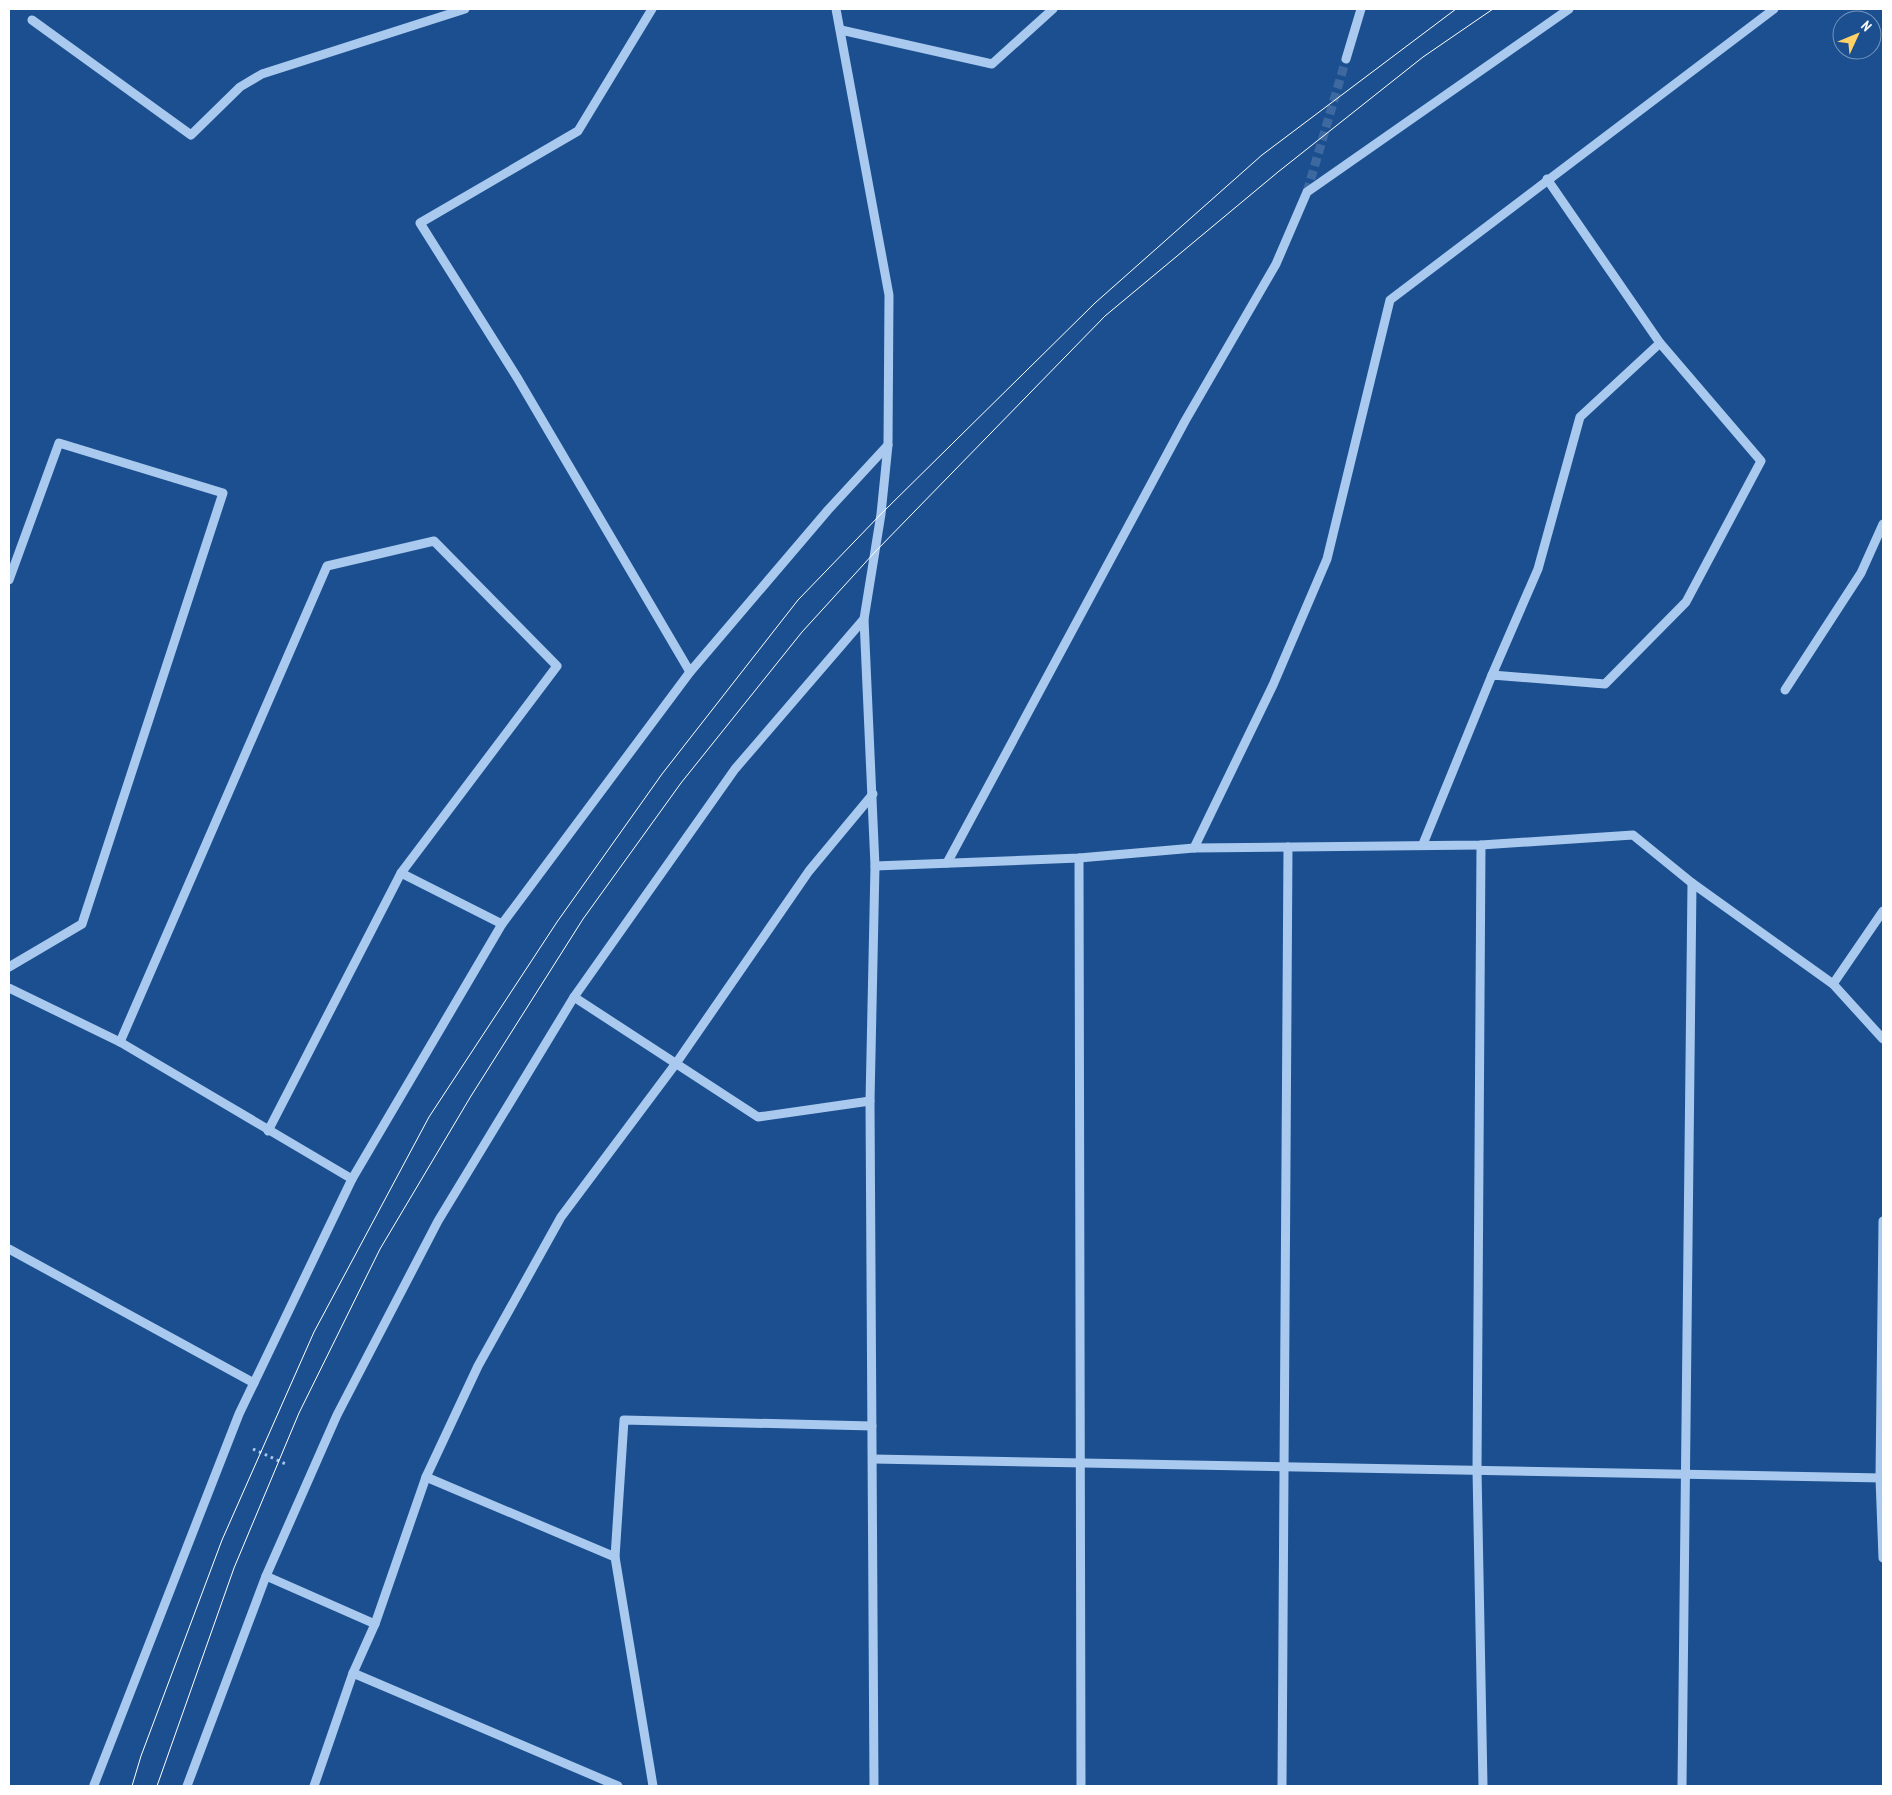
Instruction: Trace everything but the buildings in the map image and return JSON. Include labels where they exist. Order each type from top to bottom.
[{"type":"street","points":[[32,20],[191,135],[240,86],[262,74],[465,9]]},
{"type":"street","points":[[652,9],[578,131],[420,223],[518,379],[690,672]]},
{"type":"street","points":[[836,9],[842,30],[889,296],[888,445],[881,514],[864,619],[875,866],[870,1101],[874,1786]]},
{"type":"street","points":[[842,30],[992,64],[1053,9]]},
{"type":"street","points":[[1346,59],[1361,9]]},
{"type":"street","points":[[947,863],[1185,421],[1276,264],[1307,192],[1569,9]]},
{"type":"street","points":[[1194,848],[1273,685],[1327,559],[1390,300],[1547,179],[1774,9]]},
{"type":"street","points":[[1492,675],[1605,684],[1686,602],[1761,461],[1660,343],[1547,179]]},
{"type":"street","points":[[1422,844],[1538,569],[1580,417],[1660,343]]},
{"type":"street","points":[[9,580],[59,443],[223,493],[82,924],[9,967]]},
{"type":"street","points":[[94,1785],[230,1438],[254,1383],[352,1179],[502,924],[690,672],[828,510],[888,445]]},
{"type":"street","points":[[1785,690],[1861,573],[1883,524]]},
{"type":"street","points":[[120,1042],[327,566],[434,541],[557,666],[401,873],[268,1130]]},
{"type":"street","points":[[187,1786],[266,1576],[337,1414],[438,1221],[574,998],[735,769],[864,619]]},
{"type":"street","points":[[314,1786],[353,1673],[375,1624],[426,1477],[478,1366],[560,1217],[677,1062],[809,871],[873,794]]},
{"type":"street","points":[[875,866],[1079,858],[1194,848],[1288,848],[1422,844],[1481,845],[1633,835],[1692,883],[1833,984],[1883,1039]]},
{"type":"street","points":[[1481,845],[1477,1470],[1484,1786]]},
{"type":"street","points":[[1282,1786],[1288,848]]},
{"type":"street","points":[[1079,858],[1081,1786]]},
{"type":"street","points":[[401,873],[502,924]]},
{"type":"street","points":[[1682,1786],[1692,883]]},
{"type":"street","points":[[1833,984],[1883,911]]},
{"type":"street","points":[[9,988],[120,1042],[352,1179]]},
{"type":"street","points":[[574,998],[677,1062],[758,1117],[870,1101]]},
{"type":"street","points":[[1883,1221],[1883,1558]]},
{"type":"street","points":[[9,1249],[254,1383]]},
{"type":"street","points":[[653,1786],[614,1557],[624,1420],[872,1426]]},
{"type":"street","points":[[873,1459],[1882,1478]]},
{"type":"street","points":[[426,1477],[614,1557]]},
{"type":"street","points":[[266,1576],[375,1624]]},
{"type":"street","points":[[353,1673],[618,1786]]},
{"type":"path","points":[[230,1438],[310,1475]]},
{"type":"tunnel","points":[[1307,192],[1346,59]]},
{"type":"tram line","points":[[132,1786],[141,1756],[222,1540],[314,1332],[429,1117],[557,922],[662,774],[798,600],[881,514],[1095,303],[1262,155],[1456,9]]},
{"type":"tram line","points":[[157,1786],[234,1568],[299,1413],[380,1249],[471,1096],[583,919],[681,783],[802,632],[874,553],[1105,316],[1278,172],[1423,57],[1493,9]]}]
